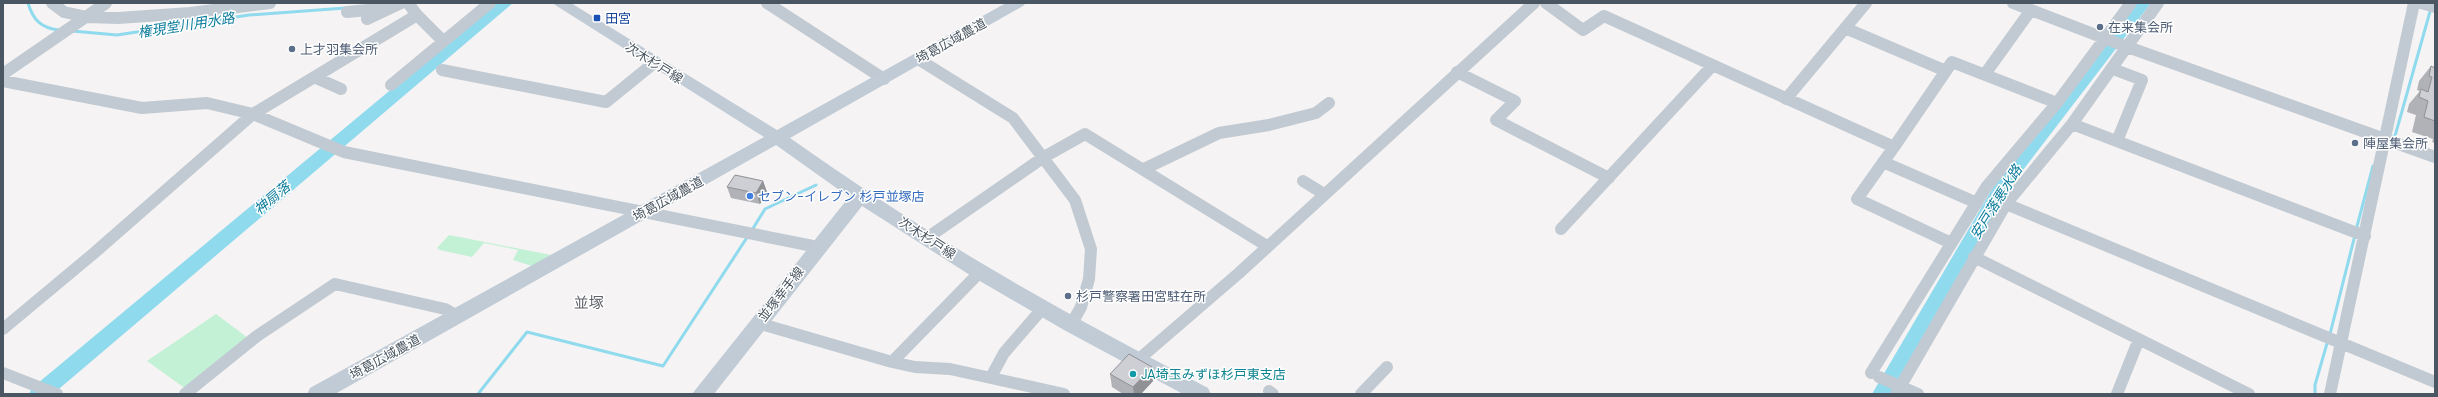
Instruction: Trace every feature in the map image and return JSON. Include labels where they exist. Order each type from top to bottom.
[{"type":"main road","name":"次木杉戸線","points":[[560,3],[654,63],[778,138],[860,196],[980,272],[1042,309],[1201,394]]},
{"type":"main road","name":"埼葛広域農道","points":[[317,394],[1018,3]]},
{"type":"main road","name":"並塚幸手線","points":[[702,394],[860,196]]},
{"type":"street","points":[[52,3],[67,14],[85,19],[143,18],[270,3]]},
{"type":"street","points":[[3,74],[85,19],[106,3]]},
{"type":"street","points":[[347,12],[368,10],[390,3]]},
{"type":"street","points":[[367,19],[400,3]]},
{"type":"street","points":[[408,3],[417,15],[443,41]]},
{"type":"street","points":[[390,85],[490,3]]},
{"type":"street","points":[[767,3],[884,79]]},
{"type":"street","points":[[1138,360],[1267,246],[1534,3]]},
{"type":"street","points":[[1546,3],[1583,30],[1604,16],[1894,147]]},
{"type":"street","points":[[1786,98],[1866,3]]},
{"type":"street","points":[[2013,3],[2106,40],[2435,157]]},
{"type":"street","points":[[1918,394],[1898,388],[1875,375],[1951,243],[1987,186],[2057,103],[2106,40],[2131,3]]},
{"type":"street","points":[[1898,388],[2006,204],[2072,124],[2113,69],[2124,46],[2158,3]]},
{"type":"street","points":[[2330,394],[2414,3]]},
{"type":"street","points":[[2421,3],[2435,7]]},
{"type":"street","points":[[1985,74],[2031,10]]},
{"type":"street","points":[[3,329],[93,254],[253,114],[417,15]]},
{"type":"street","points":[[1844,28],[1946,71]]},
{"type":"street","points":[[918,59],[1013,118],[1044,157],[1075,200],[1091,249],[1089,279],[1081,307],[1071,325]]},
{"type":"street","points":[[1951,243],[1857,199],[1952,62],[2057,103]]},
{"type":"street","points":[[442,70],[606,102],[654,63]]},
{"type":"street","points":[[1561,229],[1610,178],[1713,65]]},
{"type":"street","points":[[2113,69],[2142,80],[2117,140]]},
{"type":"street","points":[[1457,72],[1515,102],[1496,120],[1610,178]]},
{"type":"street","points":[[314,77],[341,89]]},
{"type":"street","points":[[3,81],[142,108],[207,103],[253,114],[344,152],[818,247]]},
{"type":"street","points":[[1144,169],[1219,133],[1269,125],[1316,113],[1329,103]]},
{"type":"street","points":[[2072,124],[2365,236]]},
{"type":"street","points":[[927,238],[1044,157],[1086,134],[1267,246]]},
{"type":"street","points":[[1883,162],[1977,203]]},
{"type":"street","points":[[1303,181],[1324,194]]},
{"type":"street","points":[[2006,204],[2435,382]]},
{"type":"street","points":[[1974,257],[2249,394]]},
{"type":"street","points":[[892,362],[980,272]]},
{"type":"street","points":[[184,394],[257,336],[335,284],[445,309],[457,316]]},
{"type":"street","points":[[990,377],[1004,353],[1042,309]]},
{"type":"street","points":[[758,323],[892,362],[915,367],[950,369],[1064,394]]},
{"type":"street","points":[[2117,394],[2139,339]]},
{"type":"street","points":[[1361,394],[1386,367]]},
{"type":"street","points":[[3,373],[57,394]]},
{"type":"green space","points":[[449,235],[551,255],[532,266],[513,260],[518,250],[484,243],[472,257],[437,248]]},
{"type":"green space","points":[[216,314],[248,338],[186,389],[147,361]]},
{"type":"building","points":[[2431,66],[2435,68],[2435,121],[2424,117],[2428,101],[2419,97],[2421,89],[2428,92],[2432,77],[2429,76]]},
{"type":"building","points":[[735,175],[763,181],[756,193],[727,187]]},
{"type":"building","points":[[1129,354],[1152,367],[1133,387],[1110,374]]},
{"type":"waterway","name":"権現堂川用水路","points":[[28,3],[32,14],[39,22],[47,27],[59,30]]},
{"type":"waterway","name":"神扇落","points":[[39,394],[505,3]]},
{"type":"waterway","name":"安戸落悪水路","points":[[1882,394],[2004,183],[2143,3]]},
{"type":"waterway","name":"権現堂川用水路","points":[[72,31],[117,35],[249,15],[345,8]]},
{"type":"waterway","points":[[2391,137],[2395,136],[2431,8]]},
{"type":"waterway","points":[[2356,230],[2373,166]]},
{"type":"waterway","points":[[752,230],[765,209],[816,185]]},
{"type":"waterway","points":[[2330,334],[2355,235]]},
{"type":"waterway","points":[[478,394],[527,332],[663,366],[748,236]]},
{"type":"waterway","points":[[2315,394],[2315,385],[2328,340]]},
{"type":"place","name":"田宮","points":[[597,18]]},
{"type":"place","name":"在来集会所","points":[[2100,27]]},
{"type":"place","name":"上才羽集会所","points":[[292,49]]},
{"type":"place","name":"陣屋集会所","points":[[2355,143]]},
{"type":"place","name":"セブン-イレブン 杉戸並塚店","points":[[750,196]]},
{"type":"place","name":"杉戸警察署田宮駐在所","points":[[1068,296]]},
{"type":"place","name":"JA埼玉みずほ杉戸東支店","points":[[1133,374]]},
{"type":"district","name":"並塚","points":[[589,303]]}]
